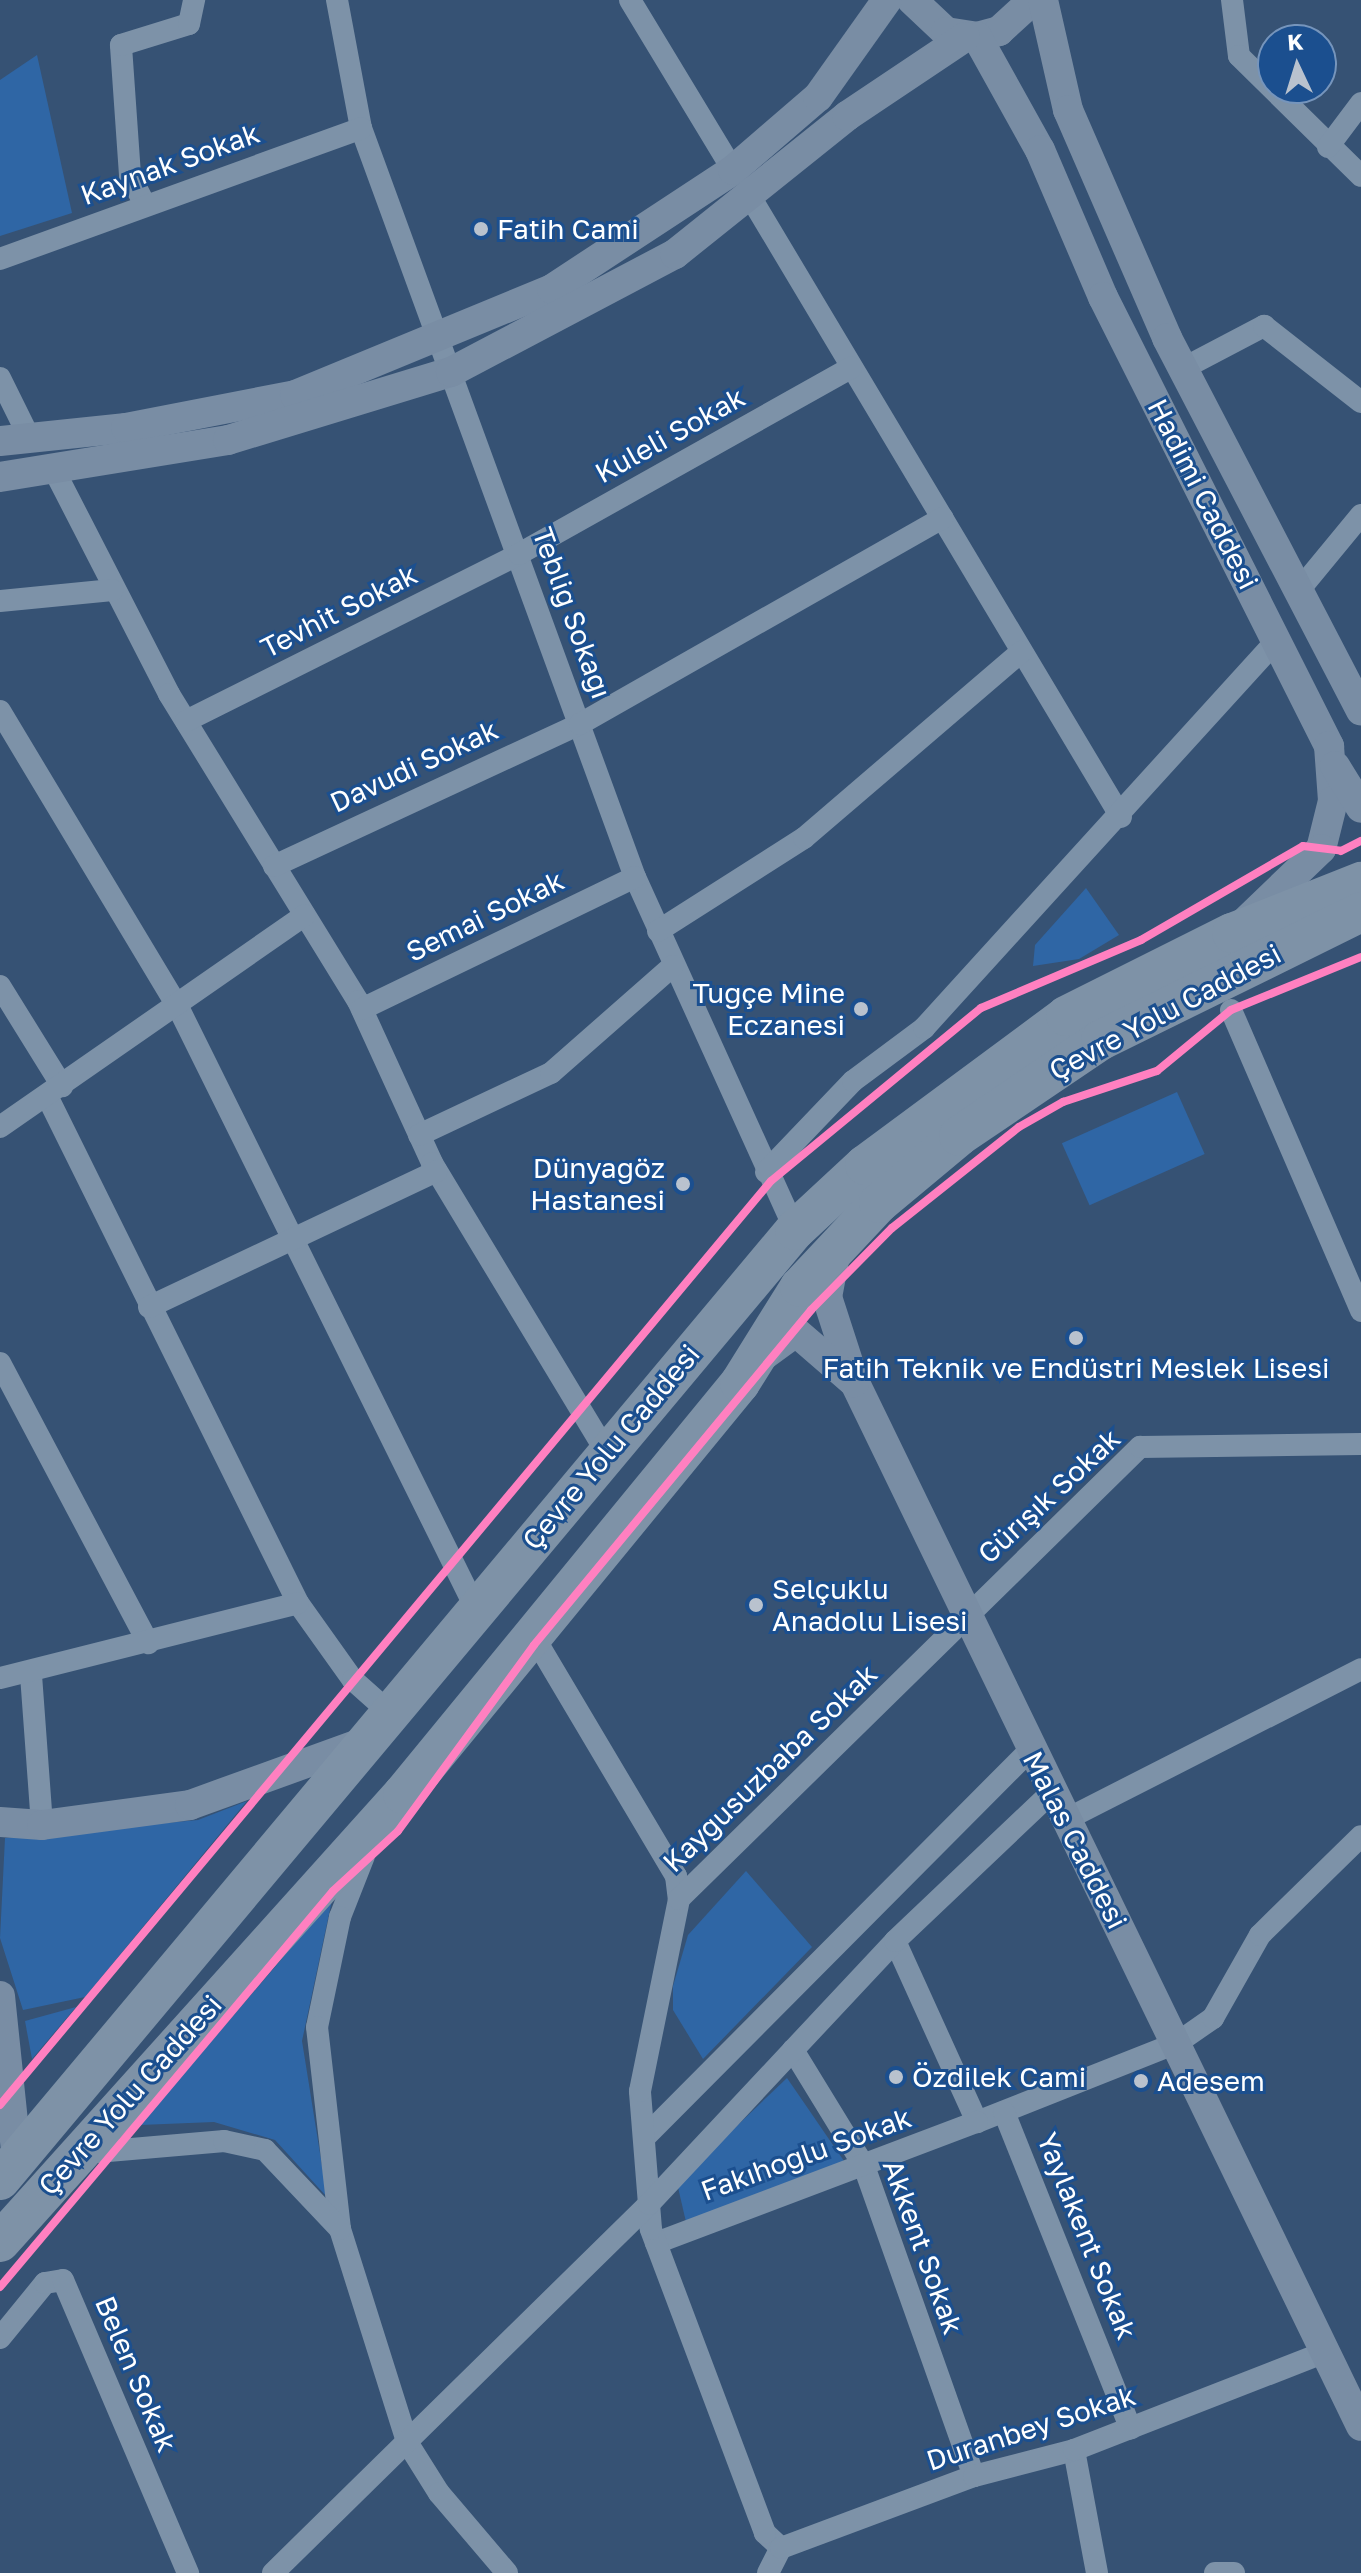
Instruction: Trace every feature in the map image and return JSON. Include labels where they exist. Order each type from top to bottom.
[{"type":"highway","points":[[1241,949],[1361,858]]},
{"type":"highway","name":"Çevre Yolu Caddesi","points":[[0,2242],[72,2156],[403,1794],[530,1631],[740,1383],[800,1287],[838,1244],[959,1136],[1045,1074],[1241,949],[1361,882]]},
{"type":"highway","name":"Çevre Yolu Caddesi","points":[[8,2171],[605,1450],[795,1230],[865,1165],[1066,1016],[1241,949],[1361,912]]},
{"type":"highway","points":[[1241,949],[1361,930]]},
{"type":"main road","points":[[14,439],[126,428],[295,395],[439,341],[552,289],[733,170],[818,97],[887,0]]},
{"type":"main road","points":[[912,0],[929,22],[971,37]]},
{"type":"main road","points":[[0,477],[228,440],[451,372],[562,320],[751,198],[847,116],[971,37],[1009,25],[1033,0]]},
{"type":"main road","name":"Hadimi Caddesi","points":[[1043,0],[1068,110],[1182,369],[1361,710]]},
{"type":"main road","name":"Hadimi Caddesi","points":[[971,37],[1040,150],[1103,297],[1277,640],[1310,697],[1333,760],[1321,849],[1241,949]]},
{"type":"main road","points":[[1333,760],[1361,808]]},
{"type":"main road","name":"Malas Caddesi","points":[[838,1244],[827,1297],[855,1383],[971,1613],[1030,1750],[1177,2043],[1361,2426]]},
{"type":"main road","points":[[740,1383],[777,1341],[796,1332],[855,1383]]},
{"type":"main road","points":[[0,1822],[42,1825],[190,1805],[377,1728]]},
{"type":"main road","points":[[0,1996],[8,2171]]},
{"type":"street","points":[[144,203],[130,175],[121,45],[189,24],[194,0]]},
{"type":"street","name":"Tebliğ Sokağı","points":[[337,0],[361,128],[635,877],[766,1172],[795,1230]]},
{"type":"street","points":[[630,0],[733,170]]},
{"type":"street","points":[[1232,0],[1239,56],[1328,147],[1361,176]]},
{"type":"street","points":[[1328,147],[1361,103]]},
{"type":"street","name":"Kaynak Sokak","points":[[0,259],[144,203],[361,128]]},
{"type":"street","points":[[751,198],[1121,817]]},
{"type":"street","points":[[1182,369],[1264,326],[1361,402]]},
{"type":"street","name":"Kuleli Sokak","points":[[519,554],[851,368]]},
{"type":"street","points":[[0,378],[14,439]]},
{"type":"street","points":[[53,468],[112,590],[186,721],[362,1009],[437,1171],[605,1450]]},
{"type":"street","points":[[1300,589],[1361,515]]},
{"type":"street","name":"Davudi Sokak","points":[[274,866],[580,724],[942,518]]},
{"type":"street","name":"Tevhit Sokak","points":[[186,721],[519,554]]},
{"type":"street","points":[[0,601],[112,590]]},
{"type":"street","points":[[766,1172],[853,1081],[924,1028],[1121,817],[1277,640]]},
{"type":"street","points":[[658,931],[804,838],[1021,652]]},
{"type":"street","points":[[0,711],[177,1005],[476,1609]]},
{"type":"street","name":"Semai Sokak","points":[[362,1009],[635,877]]},
{"type":"street","points":[[0,1127],[305,915]]},
{"type":"street","points":[[419,1135],[551,1073],[673,966]]},
{"type":"street","points":[[0,986],[54,1091],[149,1307],[298,1603],[353,1680],[377,1728]]},
{"type":"street","points":[[1231,1010],[1361,1311]]},
{"type":"street","points":[[149,1307],[437,1171]]},
{"type":"street","points":[[0,1363],[148,1643]]},
{"type":"street","name":"Gürışık Sokak","points":[[971,1613],[1140,1447],[1361,1444]]},
{"type":"street","points":[[0,1678],[31,1675],[298,1603]]},
{"type":"street","name":"Kaygusuzbaba Sokak","points":[[781,2548],[765,2533],[656,2243],[649,2204],[640,2091],[679,1899],[971,1613]]},
{"type":"street","points":[[530,1631],[676,1876],[679,1899]]},
{"type":"street","points":[[1065,1820],[1361,1669]]},
{"type":"street","points":[[31,1675],[42,1825]]},
{"type":"street","points":[[644,2138],[1030,1750]]},
{"type":"street","points":[[273,2573],[649,2204],[895,1941],[1051,1793]]},
{"type":"street","points":[[403,1794],[354,1873],[317,2027],[340,2229],[407,2442],[439,2493],[507,2573]]},
{"type":"street","name":"Fakıhoğlu Sokak","points":[[656,2243],[864,2166],[1177,2043],[1213,2018],[1260,1935],[1361,1836]]},
{"type":"street","points":[[895,1941],[977,2122]]},
{"type":"street","name":"Akkent Sokak","points":[[793,2050],[864,2166],[974,2476]]},
{"type":"street","name":"Yaylakent Sokak","points":[[1004,2112],[1131,2429]]},
{"type":"street","points":[[72,2156],[224,2141],[265,2150],[340,2229]]},
{"type":"street","name":"Belen Sokak","points":[[0,2338],[45,2283],[63,2280],[188,2573]]},
{"type":"street","name":"Duranbey Sokak","points":[[781,2548],[974,2476],[1074,2450],[1325,2352]]},
{"type":"street","points":[[1074,2450],[1097,2573]]},
{"type":"street","points":[[768,2573],[781,2548]]},
{"type":"street","points":[[1215,2573],[1234,2573]]},
{"type":"shaded area","points":[[37,55],[72,213],[0,236],[0,80]]},
{"type":"shaded area","points":[[1086,888],[1119,935],[1079,959],[1033,966],[1035,945]]},
{"type":"shaded area","points":[[1177,1092],[1205,1154],[1090,1205],[1062,1143]]},
{"type":"shaded area","points":[[247,1801],[85,1997],[23,2010],[0,1938],[5,1838],[198,1820]]},
{"type":"shaded area","points":[[746,1871],[812,1947],[703,2059],[673,2010],[673,1986],[688,1935]]},
{"type":"shaded area","points":[[332,1900],[302,2041],[327,2197],[275,2140],[214,2122],[140,2125]]},
{"type":"shaded area","points":[[76,2007],[32,2059],[25,2021]]},
{"type":"shaded area","points":[[787,2078],[844,2161],[686,2222],[677,2183]]},
{"type":"cycle path","points":[[0,2105],[771,1181],[981,1008],[1141,940],[1303,846],[1341,851],[1361,841]]},
{"type":"cycle path","points":[[0,2287],[333,1891],[398,1831],[534,1645],[811,1310],[892,1228],[1019,1127],[1063,1102],[1157,1071],[1231,1010],[1361,957]]},
{"type":"place","name":"Fatih Cami","points":[[481,229]]},
{"type":"place","name":"Tuğçe Mine Eczanesi","points":[[861,1009]]},
{"type":"place","name":"Dünyagöz Hastanesi","points":[[683,1184]]},
{"type":"place","name":"Fatih Teknik ve Endüstri Meslek Lisesi","points":[[1076,1338]]},
{"type":"place","name":"Selçuklu Anadolu Lisesi","points":[[756,1605]]},
{"type":"place","name":"Özdilek Cami","points":[[896,2077]]},
{"type":"place","name":"Adesem","points":[[1141,2081]]}]
